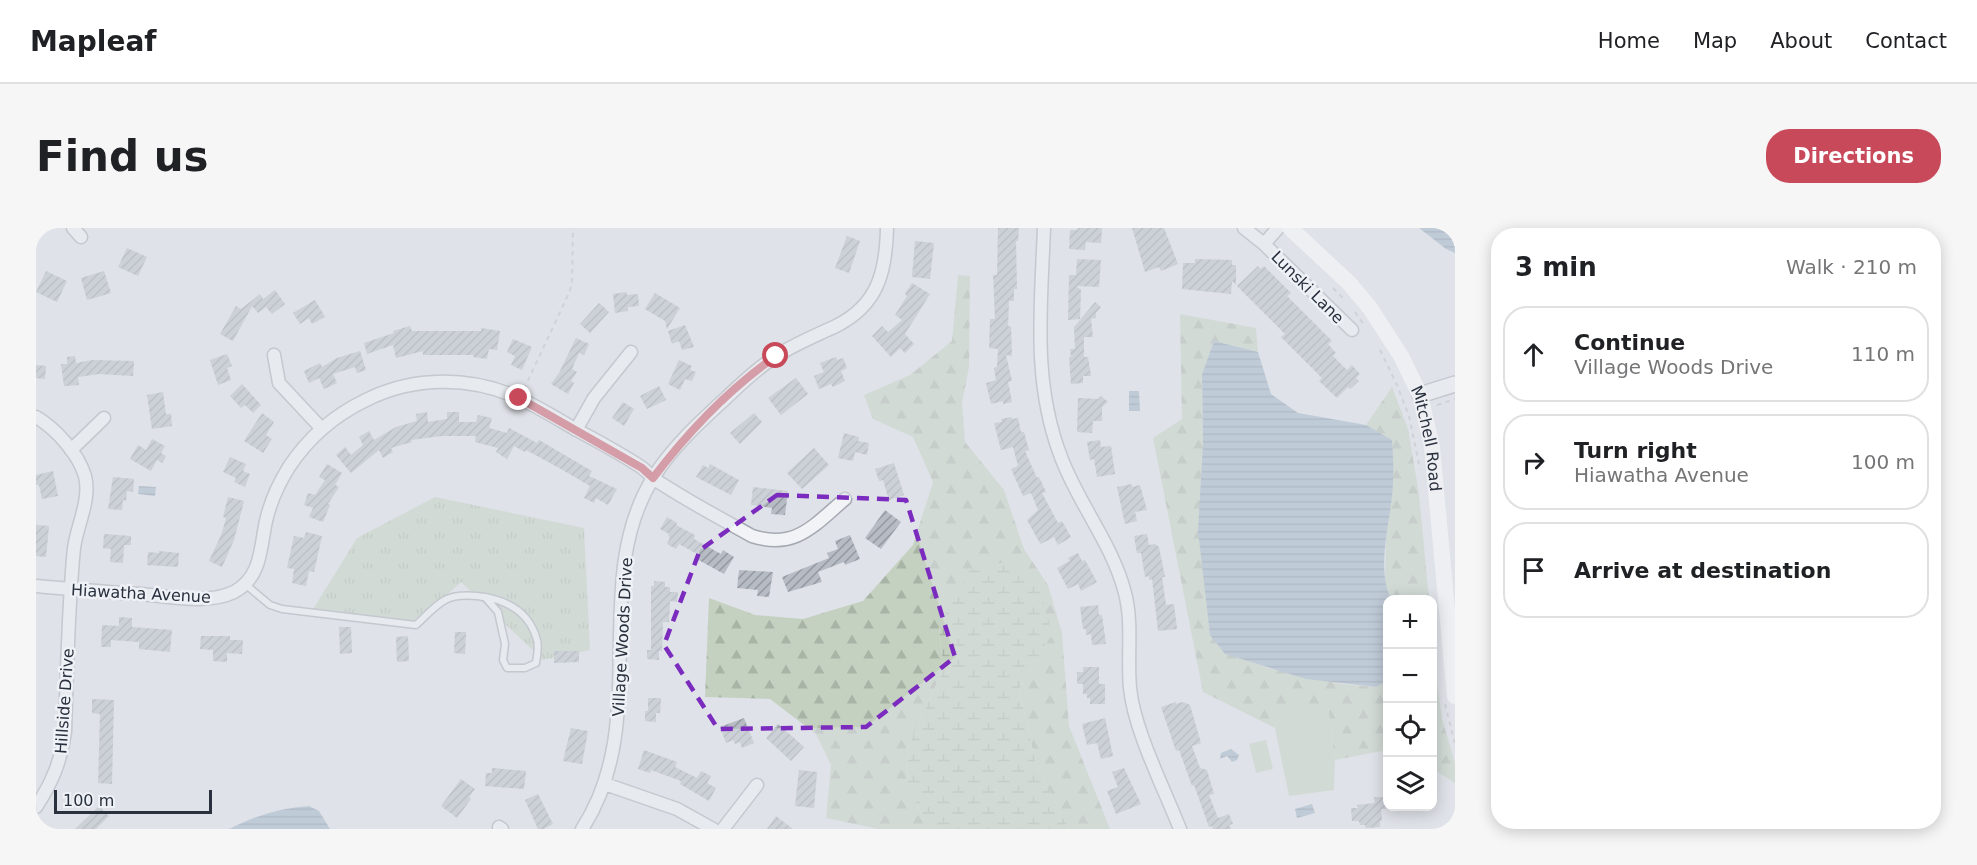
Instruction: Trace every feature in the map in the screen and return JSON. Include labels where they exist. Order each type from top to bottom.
[{"type":"main road","name":"Mitchell Road","points":[[1290,228],[1318,252],[1370,308],[1401,356],[1420,395],[1432,447],[1451,594],[1449,696]]},
{"type":"street","name":"Village Woods Drive","points":[[582,829],[605,784],[616,742],[622,586],[626,555],[633,524],[653,478],[693,429],[759,368],[776,356],[838,325],[861,308],[878,284],[885,266],[888,228]]},
{"type":"street","points":[[1044,228],[1040,339],[1040,370],[1044,400],[1062,459],[1118,568],[1126,595],[1130,623],[1130,688],[1134,712],[1180,829]]},
{"type":"street","name":"Lunski Lane","points":[[1244,228],[1264,244],[1352,330]]},
{"type":"street","name":"Lunski Lane","points":[[1264,244],[1278,228]]},
{"type":"street","points":[[576,430],[594,398],[631,352]]},
{"type":"street","points":[[274,355],[279,383],[322,429]]},
{"type":"street","points":[[245,584],[254,574],[259,563],[266,520],[276,492],[289,467],[307,444],[322,429],[351,407],[376,394],[404,385],[432,381],[480,385],[519,398],[642,468],[653,478],[752,536],[765,540],[791,539],[805,534],[845,499]]},
{"type":"street","points":[[1420,395],[1455,384]]},
{"type":"street","name":"Hillside Drive","points":[[36,417],[71,450],[80,463],[85,478],[86,493],[77,528],[70,589],[65,732],[62,753],[56,772],[37,802]]},
{"type":"street","points":[[71,450],[105,418]]},
{"type":"street","name":"Hiawatha Avenue","points":[[36,586],[211,598],[224,596],[245,584]]},
{"type":"street","points":[[605,784],[677,809],[713,829]]},
{"type":"street","points":[[723,829],[757,784]]},
{"type":"lane","points":[[245,584],[270,605],[282,609],[417,625],[443,601],[452,597],[484,597],[515,606],[528,622],[537,641],[536,663],[525,668],[507,668],[503,660],[505,644],[498,612],[484,597]]},
{"type":"path","points":[[519,398],[572,284],[573,228]]},
{"type":"path","points":[[1330,285],[1344,300]]},
{"type":"path","points":[[1351,307],[1364,325]]},
{"type":"path","points":[[1377,344],[1409,416],[1421,476]]},
{"type":"path","points":[[1449,696],[1455,744]]},
{"type":"highlighted area","points":[[777,495],[906,500],[955,657],[866,727],[718,729],[664,645],[700,550]]},
{"type":"green space","points":[[958,275],[970,276],[969,367],[962,403],[965,442],[1004,490],[1024,549],[1048,585],[1062,633],[1069,726],[1110,829],[1069,829],[1036,764],[1019,689],[1052,634],[939,626],[943,670],[907,749],[908,785],[929,829],[878,829],[826,818],[831,765],[816,734],[770,699],[705,697],[709,598],[755,615],[803,619],[863,601],[913,545],[933,482],[913,437],[873,419],[864,395],[910,375],[952,341]]},
{"type":"green space","points":[[1180,314],[1256,328],[1258,352],[1214,341],[1202,374],[1203,444],[1250,661],[1271,669],[1341,684],[1376,687],[1383,683],[1383,751],[1335,760],[1328,707],[1284,707],[1275,728],[1203,692],[1153,438],[1182,419]]},
{"type":"green space","points":[[1392,387],[1408,429],[1419,494],[1429,595],[1389,595],[1385,587],[1386,538],[1366,425]]},
{"type":"green space","points":[[435,497],[584,528],[590,650],[543,660],[461,582],[417,622],[312,611],[357,538]]},
{"type":"green space","points":[[1010,561],[1040,589],[1052,634],[1019,689],[1036,764],[1069,829],[929,829],[908,785],[907,749],[943,670],[939,626],[970,570]]},
{"type":"green space","points":[[1437,682],[1442,719],[1455,763],[1455,783],[1437,772]]},
{"type":"green space","points":[[1284,707],[1328,707],[1335,760],[1334,790],[1289,796],[1275,728]]},
{"type":"green space","points":[[1266,740],[1273,769],[1256,773],[1249,744]]},
{"type":"water","points":[[1419,228],[1455,228],[1455,253],[1446,249]]},
{"type":"water","points":[[1214,341],[1258,352],[1271,394],[1298,413],[1366,425],[1392,440],[1393,483],[1384,557],[1386,586],[1389,595],[1383,595],[1383,683],[1376,687],[1306,679],[1225,654],[1210,635],[1198,531],[1203,444],[1202,374]]},
{"type":"water","points":[[1129,391],[1139,391],[1140,411],[1129,411]]},
{"type":"water","points":[[139,486],[156,487],[155,496],[138,494]]},
{"type":"water","points":[[1231,749],[1239,755],[1237,760],[1232,762],[1227,756],[1220,759],[1221,753]]},
{"type":"water","points":[[1312,804],[1315,813],[1297,818],[1295,809]]},
{"type":"water","points":[[309,806],[319,811],[330,829],[229,829],[268,813]]},
{"type":"building","points":[[998,228],[1019,228],[1018,241],[1016,241],[1017,289],[1014,289],[1014,301],[1009,301],[1008,326],[1011,327],[1012,356],[1006,355],[1012,381],[1008,382],[1012,402],[1003,404],[1003,401],[991,404],[986,383],[996,380],[994,368],[997,367],[998,349],[989,348],[990,319],[995,319],[993,275],[997,275]]},
{"type":"building","points":[[1102,228],[1101,243],[1086,242],[1085,250],[1069,249],[1070,230]]},
{"type":"building","points":[[1132,228],[1164,228],[1178,264],[1161,271],[1159,267],[1145,272]]},
{"type":"building","points":[[847,236],[860,241],[849,273],[835,268]]},
{"type":"building","points":[[915,241],[934,243],[930,279],[912,277]]},
{"type":"building","points":[[127,248],[147,257],[138,276],[118,267]]},
{"type":"building","points":[[1077,259],[1101,260],[1099,287],[1076,286],[1081,290],[1080,319],[1068,320],[1069,275],[1076,275]]},
{"type":"building","points":[[1195,259],[1232,260],[1232,265],[1236,265],[1236,285],[1232,281],[1231,294],[1182,289],[1183,263],[1195,263]]},
{"type":"building","points":[[1258,266],[1261,269],[1264,266],[1291,293],[1287,296],[1332,341],[1328,344],[1336,353],[1333,356],[1347,370],[1352,365],[1360,374],[1356,378],[1359,381],[1350,389],[1348,387],[1337,398],[1319,381],[1322,378],[1281,337],[1285,334],[1237,286]]},
{"type":"building","points":[[46,271],[67,281],[57,302],[36,292]]},
{"type":"building","points":[[104,271],[111,293],[87,300],[81,278]]},
{"type":"building","points":[[912,283],[930,294],[905,334],[914,344],[905,353],[900,348],[891,357],[872,336],[882,326],[888,332],[902,320],[895,315]]},
{"type":"building","points":[[275,290],[285,304],[272,314],[266,307],[258,313],[252,306],[233,341],[220,334],[236,306],[241,309],[260,294],[263,299]]},
{"type":"building","points":[[626,292],[627,295],[638,294],[639,306],[628,307],[628,311],[615,313],[613,294]]},
{"type":"building","points":[[655,293],[680,308],[667,329],[665,321],[645,309]]},
{"type":"building","points":[[315,300],[325,317],[312,324],[309,318],[300,324],[293,313]]},
{"type":"building","points":[[1095,302],[1101,307],[1096,313],[1096,318],[1091,319],[1093,337],[1084,337],[1084,357],[1088,357],[1091,376],[1083,376],[1083,383],[1071,384],[1069,357],[1071,357],[1070,349],[1075,349],[1074,327]]},
{"type":"building","points":[[599,303],[609,312],[590,333],[580,324]]},
{"type":"building","points":[[685,325],[694,347],[682,350],[679,341],[672,344],[668,331]]},
{"type":"building","points":[[410,326],[412,331],[481,331],[481,328],[500,331],[497,350],[489,349],[487,359],[473,357],[474,355],[423,355],[423,351],[396,358],[393,345],[367,354],[364,343]]},
{"type":"building","points":[[576,338],[589,344],[584,355],[579,353],[572,369],[577,372],[571,381],[574,383],[568,394],[551,384]]},
{"type":"building","points":[[513,339],[532,347],[522,370],[511,365],[515,356],[507,352]]},
{"type":"building","points":[[360,351],[366,370],[357,373],[355,367],[333,374],[337,383],[324,389],[319,378],[309,383],[304,371],[320,363],[322,367],[337,358]]},
{"type":"building","points":[[227,354],[232,366],[227,368],[231,380],[218,385],[210,360]]},
{"type":"building","points":[[75,356],[76,363],[93,360],[134,361],[133,376],[99,374],[78,377],[79,385],[64,386],[61,364],[67,364],[67,357]]},
{"type":"building","points":[[836,357],[837,360],[843,358],[847,368],[841,371],[845,381],[833,387],[831,384],[819,389],[814,376],[824,372],[820,363]]},
{"type":"building","points":[[679,360],[692,366],[690,370],[696,372],[692,381],[685,379],[680,390],[668,384]]},
{"type":"building","points":[[36,365],[46,366],[45,379],[36,378]]},
{"type":"building","points":[[796,378],[808,394],[781,415],[768,398]]},
{"type":"building","points":[[242,384],[261,405],[253,413],[245,405],[241,408],[230,396]]},
{"type":"building","points":[[659,386],[666,400],[647,409],[640,396]]},
{"type":"building","points":[[163,392],[166,414],[171,414],[172,426],[152,429],[147,395]]},
{"type":"building","points":[[1101,396],[1108,402],[1102,407],[1102,421],[1093,421],[1092,433],[1077,432],[1078,398],[1098,399]]},
{"type":"building","points":[[623,402],[634,409],[624,426],[612,418]]},
{"type":"building","points":[[427,412],[428,422],[447,419],[447,412],[459,412],[459,422],[476,422],[478,415],[492,418],[489,428],[507,433],[509,428],[537,443],[539,440],[592,471],[589,476],[617,489],[608,505],[596,498],[594,503],[584,498],[590,486],[561,469],[514,446],[507,459],[496,452],[498,448],[475,442],[476,436],[441,436],[411,440],[412,442],[391,448],[393,452],[383,458],[379,450],[351,473],[336,455],[345,447],[351,455],[363,445],[359,437],[369,431],[374,440],[396,427],[417,421],[416,414]]},
{"type":"building","points":[[262,413],[274,422],[266,435],[272,439],[263,453],[244,441]]},
{"type":"building","points":[[754,413],[762,422],[740,444],[730,433]]},
{"type":"building","points":[[1012,417],[1012,419],[1018,418],[1021,432],[1024,432],[1029,450],[1025,451],[1046,492],[1042,493],[1058,523],[1062,521],[1071,537],[1058,545],[1054,537],[1041,544],[1038,540],[1027,520],[1038,510],[1031,493],[1023,496],[1011,469],[1018,466],[1013,447],[1001,450],[994,423]]},
{"type":"building","points":[[844,433],[859,437],[858,441],[869,443],[867,455],[855,452],[853,461],[838,458]]},
{"type":"building","points":[[152,439],[165,446],[161,453],[166,456],[162,463],[157,460],[151,471],[130,459],[138,445],[146,450]]},
{"type":"building","points":[[1100,440],[1101,447],[1111,446],[1115,474],[1097,477],[1094,459],[1090,460],[1087,442]]},
{"type":"building","points":[[814,448],[829,465],[802,489],[787,473]]},
{"type":"building","points":[[230,457],[246,464],[243,471],[250,474],[245,487],[234,482],[236,478],[223,472]]},
{"type":"building","points":[[894,463],[904,495],[889,500],[883,480],[879,481],[875,469]]},
{"type":"building","points":[[327,464],[342,473],[335,485],[339,487],[328,504],[330,505],[323,522],[309,517],[313,508],[304,505],[308,493],[315,495],[325,480],[319,477]]},
{"type":"building","points":[[710,464],[739,480],[731,495],[696,477],[703,465],[708,468]]},
{"type":"building","points":[[53,471],[58,496],[42,499],[39,485],[36,485],[36,475]]},
{"type":"building","points":[[113,477],[134,479],[133,492],[127,491],[122,510],[108,509]]},
{"type":"building","points":[[1132,484],[1132,487],[1140,485],[1147,510],[1135,512],[1137,521],[1125,524],[1117,487]]},
{"type":"building","points":[[753,487],[788,491],[785,515],[771,514],[772,508],[751,505]]},
{"type":"building","points":[[228,497],[244,501],[234,540],[222,567],[209,561],[222,533]]},
{"type":"building","points":[[885,510],[901,522],[881,549],[865,538]]},
{"type":"building","points":[[667,517],[677,523],[676,525],[695,535],[694,539],[721,554],[723,550],[734,557],[724,574],[695,558],[697,554],[679,544],[676,549],[667,544],[669,534],[660,529]]},
{"type":"building","points":[[36,525],[49,526],[46,557],[36,556]]},
{"type":"building","points":[[306,532],[322,536],[314,572],[309,571],[306,586],[292,583],[294,569],[287,568],[294,536],[304,538]]},
{"type":"building","points":[[104,534],[131,536],[131,545],[124,545],[123,563],[110,562],[111,549],[103,548]]},
{"type":"building","points":[[1147,534],[1149,545],[1155,544],[1159,547],[1165,577],[1162,577],[1166,605],[1174,604],[1177,629],[1158,631],[1152,579],[1149,580],[1149,576],[1145,577],[1141,553],[1137,553],[1134,536]]},
{"type":"building","points":[[850,535],[860,559],[845,565],[844,562],[818,572],[822,582],[788,592],[782,577],[829,558],[827,553],[838,549],[835,541]]},
{"type":"building","points":[[159,551],[179,553],[178,567],[147,565],[148,552],[159,553]]},
{"type":"building","points":[[1078,553],[1082,561],[1085,560],[1097,582],[1081,591],[1078,584],[1068,589],[1057,568],[1070,561],[1068,558]]},
{"type":"building","points":[[739,570],[773,572],[769,597],[757,596],[758,590],[737,588]]},
{"type":"building","points":[[654,581],[665,582],[665,587],[670,587],[670,592],[678,592],[677,602],[670,601],[669,622],[663,622],[662,651],[659,651],[659,660],[647,659],[647,650],[651,650],[651,586],[654,586]]},
{"type":"building","points":[[1098,605],[1099,615],[1102,615],[1106,644],[1092,645],[1091,634],[1086,635],[1086,629],[1083,629],[1080,607]]},
{"type":"building","points":[[119,617],[132,618],[132,627],[172,630],[170,652],[139,649],[139,642],[111,640],[111,647],[101,647],[102,625],[119,626]]},
{"type":"building","points":[[339,627],[351,627],[352,653],[340,654]]},
{"type":"building","points":[[455,632],[466,632],[465,654],[454,653]]},
{"type":"building","points":[[201,636],[230,636],[230,640],[243,640],[242,654],[227,653],[227,662],[213,661],[213,650],[200,649]]},
{"type":"building","points":[[408,636],[409,661],[397,662],[396,637]]},
{"type":"building","points":[[554,651],[579,651],[579,662],[554,663]]},
{"type":"building","points":[[1083,667],[1099,667],[1099,684],[1105,684],[1105,704],[1090,704],[1090,698],[1087,698],[1087,694],[1083,694],[1083,684],[1077,684],[1077,672],[1083,672]]},
{"type":"building","points":[[648,698],[661,698],[660,713],[656,713],[656,722],[645,721]]},
{"type":"building","points":[[92,699],[114,700],[112,784],[98,783],[100,714],[92,713]]},
{"type":"building","points":[[1176,702],[1176,704],[1183,702],[1190,705],[1201,743],[1192,746],[1200,768],[1207,770],[1214,794],[1209,795],[1218,818],[1229,814],[1233,824],[1229,825],[1231,829],[1209,827],[1179,750],[1176,751],[1161,707]]},
{"type":"building","points":[[744,718],[754,743],[742,748],[740,742],[735,744],[733,740],[726,743],[720,727]]},
{"type":"building","points":[[1105,718],[1113,756],[1101,759],[1097,743],[1087,745],[1082,724]]},
{"type":"building","points":[[778,724],[804,747],[791,761],[766,738]]},
{"type":"building","points":[[571,728],[588,731],[582,764],[563,761]]},
{"type":"building","points":[[644,750],[677,762],[675,767],[697,778],[701,771],[711,776],[707,783],[716,788],[709,801],[680,784],[681,781],[651,770],[650,773],[638,769]]},
{"type":"building","points":[[492,768],[526,771],[524,789],[485,786],[486,773],[492,773]]},
{"type":"building","points":[[1124,768],[1141,804],[1116,814],[1107,791],[1118,787],[1112,772]]},
{"type":"building","points":[[799,770],[817,772],[814,808],[795,806]]},
{"type":"building","points":[[461,779],[475,789],[469,797],[471,799],[457,818],[441,806]]},
{"type":"building","points":[[538,794],[553,824],[544,829],[538,829],[525,800]]},
{"type":"building","points":[[1374,797],[1383,797],[1380,827],[1366,828],[1365,825],[1360,825],[1359,821],[1352,821],[1351,808],[1375,803]]},
{"type":"building","points":[[99,806],[109,816],[96,829],[75,829]]},
{"type":"building","points":[[776,816],[793,829],[767,829]]},
{"type":"route","points":[[519,398],[642,468],[653,478],[693,429],[759,368],[776,356]]}]
